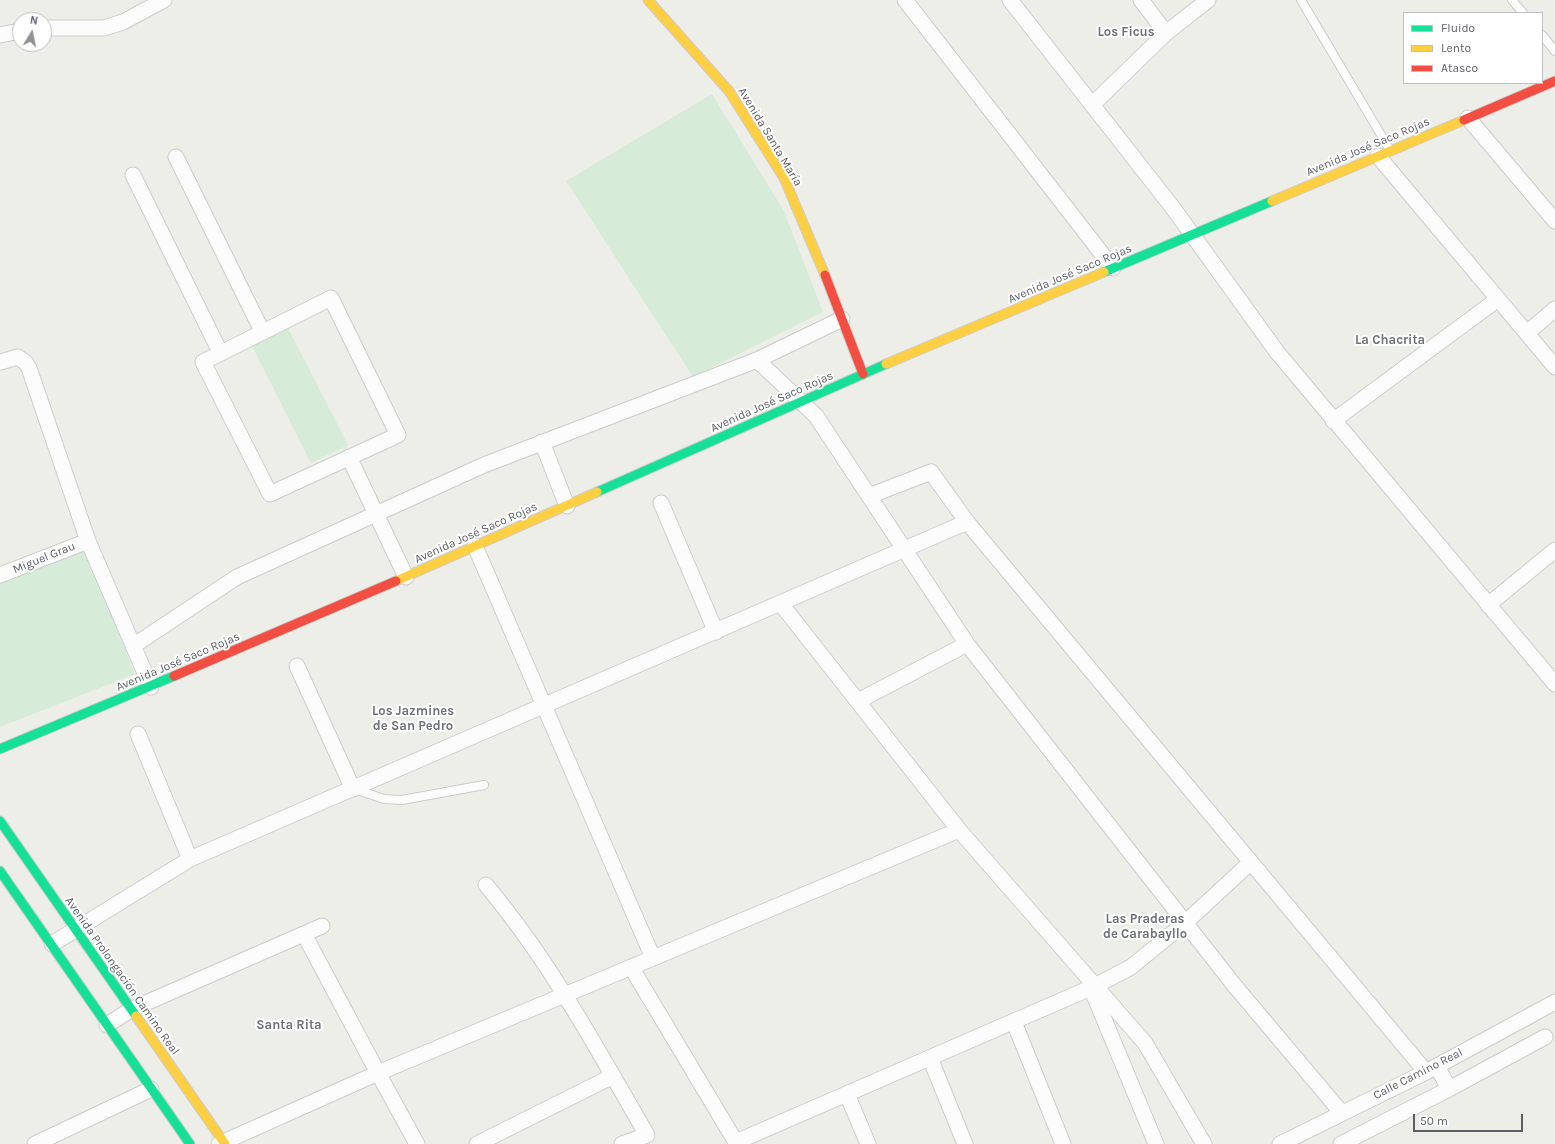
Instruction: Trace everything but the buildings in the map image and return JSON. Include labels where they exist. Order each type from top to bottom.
[{"type":"main road","name":"Avenida Santa María","points":[[648,0],[729,91],[784,178],[815,249],[863,374]]},
{"type":"main road","name":"Avenida José Saco Rojas","points":[[0,749],[151,687],[406,577],[863,374],[1555,81]]},
{"type":"main road","name":"Avenida Prolongación Camino Real","points":[[0,821],[132,1009],[223,1143]]},
{"type":"main road","points":[[0,871],[190,1144]]},
{"type":"street","points":[[52,28],[104,28],[123,22],[164,0]]},
{"type":"street","points":[[905,0],[1113,268]]},
{"type":"street","points":[[1010,0],[1192,235],[1277,352],[1333,421],[1554,681]]},
{"type":"street","points":[[1141,0],[1166,33]]},
{"type":"street","points":[[1092,105],[1166,33],[1208,0]]},
{"type":"street","points":[[0,35],[12,33]]},
{"type":"street","points":[[1468,118],[1555,221]]},
{"type":"street","points":[[1384,153],[1498,299],[1555,367]]},
{"type":"street","points":[[176,157],[262,331]]},
{"type":"street","points":[[133,175],[220,352]]},
{"type":"street","points":[[331,298],[398,435],[270,494],[203,362],[220,352],[331,298]]},
{"type":"street","points":[[1333,421],[1498,299]]},
{"type":"street","points":[[1526,333],[1555,309]]},
{"type":"street","points":[[134,646],[237,577],[484,465],[757,360],[842,319]]},
{"type":"street","points":[[0,362],[18,356],[26,363],[88,541],[151,687]]},
{"type":"street","points":[[757,360],[799,402],[816,416],[967,644],[1234,985],[1341,1112]]},
{"type":"street","points":[[542,442],[567,506]]},
{"type":"street","points":[[349,458],[406,577]]},
{"type":"street","points":[[869,496],[931,472],[967,522],[1251,862],[1449,1089]]},
{"type":"street","points":[[661,503],[716,632]]},
{"type":"street","points":[[52,944],[190,859],[781,604],[967,522]]},
{"type":"street","name":"Miguel Grau","points":[[0,576],[88,541]]},
{"type":"street","points":[[475,546],[653,958]]},
{"type":"street","points":[[1488,605],[1555,550]]},
{"type":"street","points":[[781,604],[959,830],[1093,987],[1145,1043],[1204,1144]]},
{"type":"street","points":[[858,701],[967,644]]},
{"type":"street","points":[[297,666],[353,789]]},
{"type":"street","points":[[138,734],[190,859]]},
{"type":"street","points":[[223,1143],[378,1073],[959,830]]},
{"type":"street","points":[[631,967],[737,1143],[1093,987],[1131,967],[1185,923],[1251,862]]},
{"type":"street","points":[[486,884],[516,920],[565,994],[647,1134],[622,1144]]},
{"type":"street","points":[[107,1025],[132,1009],[322,926]]},
{"type":"street","points":[[304,934],[417,1144]]},
{"type":"street","points":[[1093,987],[1156,1144]]},
{"type":"street","name":"Calle Camino Real","points":[[1280,1144],[1341,1112],[1432,1069],[1555,1002]]},
{"type":"street","points":[[1014,1022],[1063,1144]]},
{"type":"street","points":[[1341,1144],[1449,1089],[1545,1037]]},
{"type":"street","points":[[930,1058],[965,1144]]},
{"type":"street","points":[[477,1144],[613,1076]]},
{"type":"street","points":[[35,1144],[52,1140],[151,1089]]},
{"type":"street","points":[[847,1094],[868,1144]]},
{"type":"lane","points":[[1301,0],[1384,153]]},
{"type":"lane","points":[[1512,0],[1522,12]]},
{"type":"lane","points":[[1543,36],[1555,51]]},
{"type":"lane","points":[[353,789],[384,799],[402,800],[484,785]]},
{"type":"green space","points":[[712,94],[784,211],[823,312],[693,377],[566,181]]},
{"type":"green space","points":[[288,328],[348,445],[311,463],[252,346]]},
{"type":"green space","points":[[85,548],[135,674],[0,727],[0,581]]},
{"type":"traffic: fast","points":[[1104,272],[1272,201]]},
{"type":"traffic: fast","points":[[597,492],[886,364]]},
{"type":"traffic: fast","points":[[0,749],[174,676]]},
{"type":"traffic: fast","points":[[0,821],[136,1016]]},
{"type":"traffic: fast","points":[[0,871],[190,1144]]},
{"type":"traffic: slow","points":[[648,0],[729,91],[784,178],[825,275]]},
{"type":"traffic: slow","points":[[1272,201],[1464,120]]},
{"type":"traffic: slow","points":[[886,364],[1104,272]]},
{"type":"traffic: slow","points":[[396,581],[597,492]]},
{"type":"traffic: slow","points":[[136,1016],[225,1144]]},
{"type":"traffic: jam","points":[[1464,120],[1555,81]]},
{"type":"traffic: jam","points":[[825,275],[863,374]]},
{"type":"traffic: jam","points":[[174,676],[396,581]]},
{"type":"district","name":"Los Ficus","points":[[1126,32]]},
{"type":"district","name":"La Chacrita","points":[[1390,340]]},
{"type":"district","name":"Los Jazmines de San Pedro","points":[[413,718]]},
{"type":"district","name":"Las Praderas de Carabayllo","points":[[1145,926]]},
{"type":"district","name":"Santa Rita","points":[[289,1025]]}]
